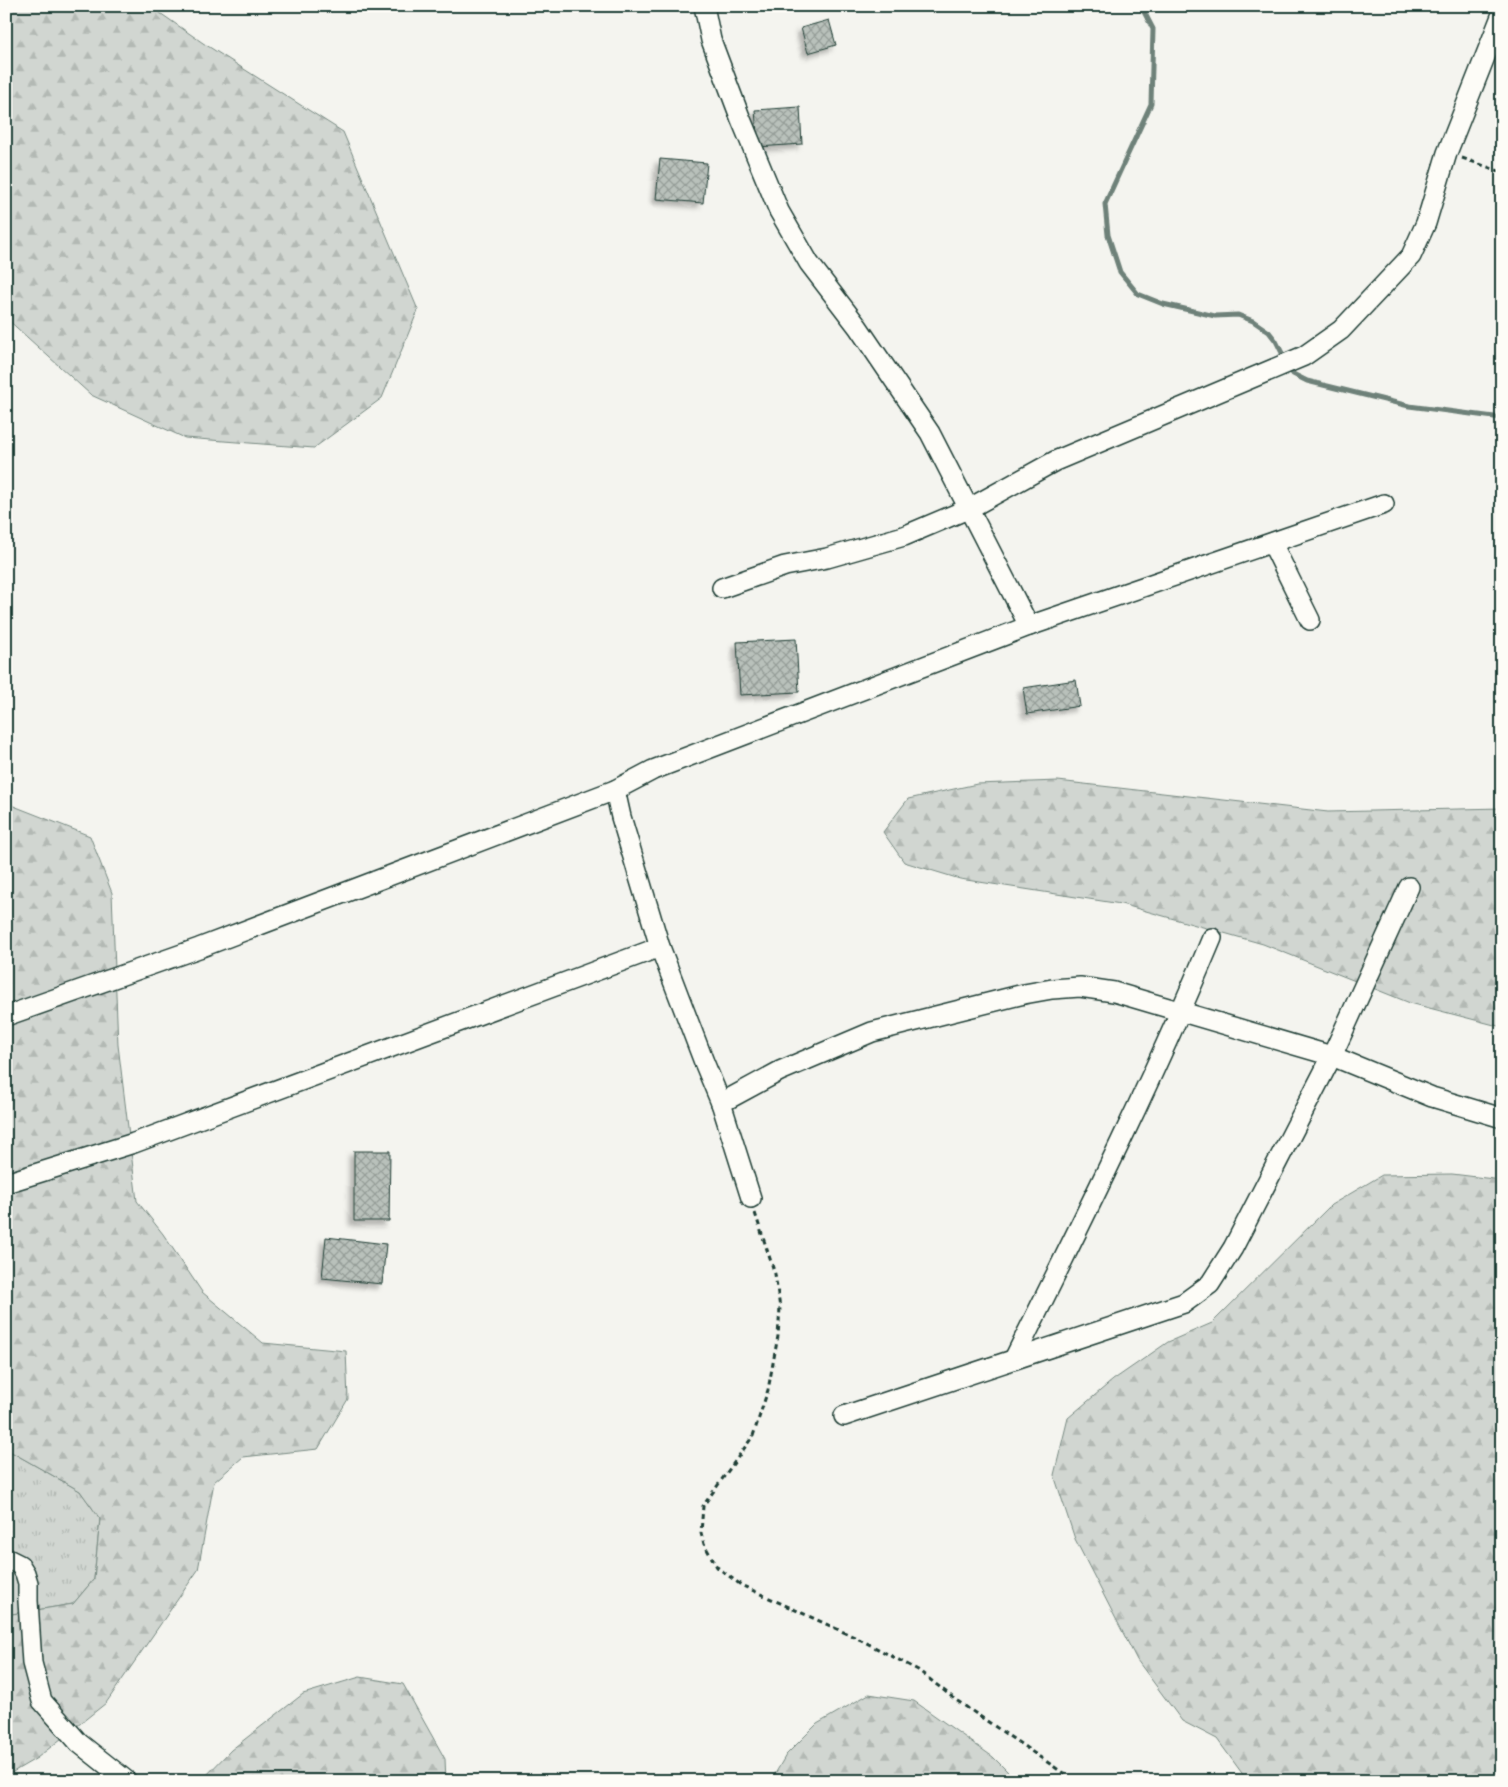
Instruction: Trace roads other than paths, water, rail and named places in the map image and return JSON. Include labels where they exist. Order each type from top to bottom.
[{"type":"street","points":[[704,6],[711,40],[740,117],[779,211],[809,262],[858,327],[930,433],[1029,626]]},
{"type":"street","points":[[722,588],[785,566],[827,558],[904,536],[970,508],[1055,461],[1304,356],[1341,330],[1411,256],[1426,222],[1447,153],[1502,14]]},
{"type":"street","points":[[6,1016],[199,948],[615,790],[653,770],[1029,626],[1384,504]]},
{"type":"street","points":[[1272,543],[1310,620]]},
{"type":"street","points":[[615,790],[621,818],[660,947],[721,1103],[735,1153],[751,1198]]},
{"type":"street","points":[[844,1416],[1184,1303],[1210,1284],[1233,1248],[1332,1056],[1410,887]]},
{"type":"street","points":[[1014,1359],[1132,1120],[1182,1011],[1212,938]]},
{"type":"street","points":[[6,1183],[134,1144],[660,947]]},
{"type":"street","points":[[721,1103],[780,1070],[872,1032],[1024,994],[1080,987],[1114,992],[1332,1056],[1432,1098],[1502,1118]]},
{"type":"street","points":[[6,1558],[20,1565],[28,1583],[32,1664],[42,1701],[80,1743],[127,1781]]},
{"type":"waterway","points":[[1141,6],[1153,29],[1151,104],[1105,204],[1108,235],[1120,272],[1138,294],[1163,304],[1215,316],[1238,315],[1253,321],[1269,332],[1285,359]]},
{"type":"waterway","points":[[1289,367],[1293,374],[1307,381],[1409,406],[1502,418]]}]
